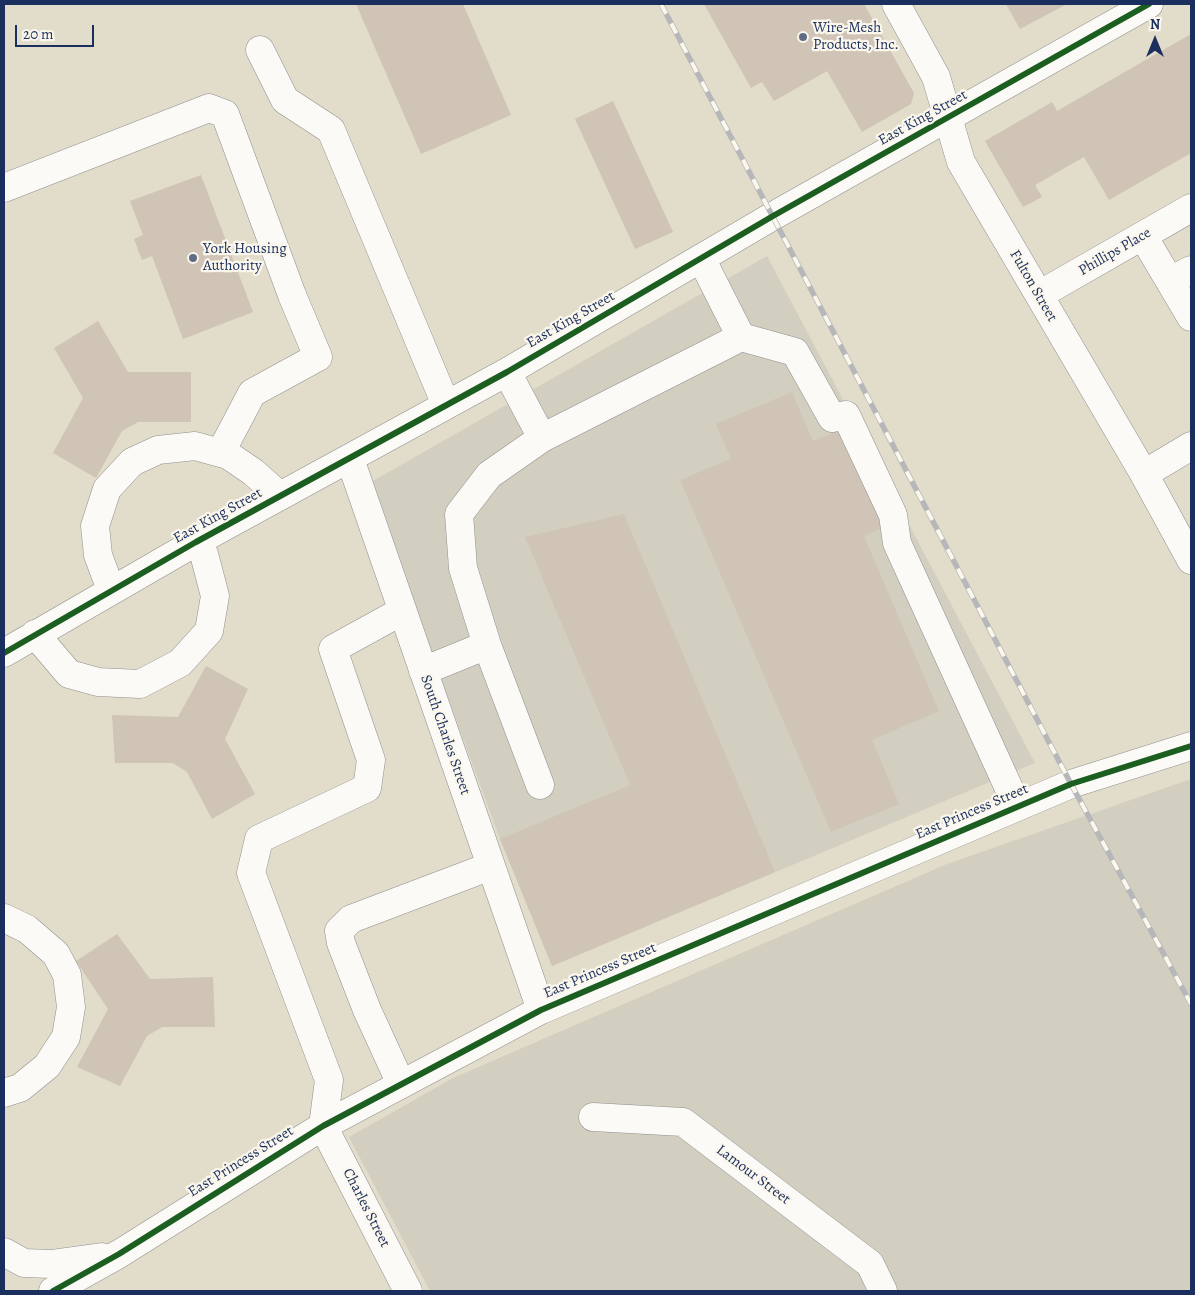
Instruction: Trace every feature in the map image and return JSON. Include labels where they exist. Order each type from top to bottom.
[{"type":"street","name":"Fulton Street","points":[[896,4],[936,77],[961,162],[1144,474],[1191,560]]},
{"type":"street","name":"East King Street","points":[[4,653],[196,542],[507,372],[701,258],[1149,4]]},
{"type":"street","points":[[260,50],[285,100],[332,130],[446,406]]},
{"type":"street","points":[[4,188],[209,108],[225,114],[292,295],[318,357],[252,393],[221,452]]},
{"type":"street","name":"Phillips Place","points":[[1039,295],[1191,208]]},
{"type":"street","points":[[1142,236],[1180,276],[1191,317]]},
{"type":"street","points":[[701,258],[741,337]]},
{"type":"street","points":[[540,784],[487,645],[463,568],[459,514],[489,475],[542,438],[741,337],[795,352],[832,418],[846,415],[893,515],[897,543],[1017,806]]},
{"type":"street","points":[[507,372],[542,438]]},
{"type":"street","points":[[111,590],[98,555],[95,526],[107,490],[132,462],[158,450],[195,446],[228,455],[254,472],[280,496]]},
{"type":"street","points":[[1144,474],[1191,446]]},
{"type":"street","name":"South Charles Street","points":[[350,459],[541,1010]]},
{"type":"street","points":[[35,634],[69,674],[98,682],[140,684],[180,663],[209,631],[215,596],[204,554],[196,542]]},
{"type":"street","points":[[323,1126],[329,1080],[251,873],[259,839],[367,788],[371,760],[334,649],[402,611]]},
{"type":"street","points":[[423,670],[487,645]]},
{"type":"street","name":"East Princess Street","points":[[53,1291],[119,1254],[323,1126],[541,1010],[1071,784],[1191,746]]},
{"type":"street","points":[[402,1084],[367,1010],[341,943],[339,931],[351,919],[491,866]]},
{"type":"street","points":[[4,918],[27,929],[56,954],[67,975],[71,1007],[66,1036],[47,1066],[20,1088],[4,1093]]},
{"type":"street","name":"Lamour Street","points":[[593,1117],[683,1122],[870,1264],[883,1291]]},
{"type":"street","name":"Charles Street","points":[[323,1126],[408,1291]]},
{"type":"street","points":[[4,1252],[24,1263],[51,1264],[119,1254]]},
{"type":"shaded area","points":[[767,256],[1035,763],[552,966],[500,839],[436,665],[373,481]]},
{"type":"shaded area","points":[[1191,779],[1191,1291],[430,1291],[349,1137],[453,1078],[947,864]]},
{"type":"building","points":[[356,4],[463,4],[511,115],[421,154]]},
{"type":"building","name":"Wire-Mesh Products, Inc.","points":[[704,4],[864,4],[914,93],[911,104],[862,132],[827,71],[774,101],[762,82],[751,88]]},
{"type":"building","points":[[1006,4],[1067,4],[1020,29]]},
{"type":"building","points":[[1191,34],[1191,153],[1109,200],[1084,157],[1035,185],[1042,197],[1023,207],[985,141],[1052,102],[1057,111]]},
{"type":"building","points":[[613,101],[673,232],[635,249],[575,119]]},
{"type":"building","name":"York Housing Authority","points":[[201,175],[253,312],[183,339],[152,256],[142,260],[134,239],[143,235],[130,201]]},
{"type":"building","points":[[98,321],[128,372],[191,372],[191,422],[138,422],[122,431],[96,478],[53,453],[83,398],[54,348]]},
{"type":"building","points":[[792,392],[813,441],[842,429],[884,527],[864,536],[939,711],[872,740],[899,804],[831,832],[680,480],[731,459],[716,424]]},
{"type":"building","points":[[624,514],[775,872],[552,966],[500,839],[630,785],[525,537]]},
{"type":"building","points":[[206,666],[248,689],[225,739],[255,794],[212,819],[187,772],[173,763],[115,763],[112,715],[178,717]]},
{"type":"building","points":[[117,934],[150,979],[213,977],[215,1027],[162,1027],[147,1036],[120,1086],[77,1067],[108,1009],[76,961]]},
{"type":"railway","points":[[661,4],[1071,784],[1191,1004]]},
{"type":"cycle path","points":[[4,653],[196,542],[507,372],[773,216],[1149,4]]},
{"type":"cycle path","points":[[53,1291],[119,1254],[323,1126],[541,1010],[1071,784],[1191,746]]},
{"type":"place","name":"Wire-Mesh Products, Inc.","points":[[803,37]]},
{"type":"place","name":"York Housing Authority","points":[[193,258]]}]
